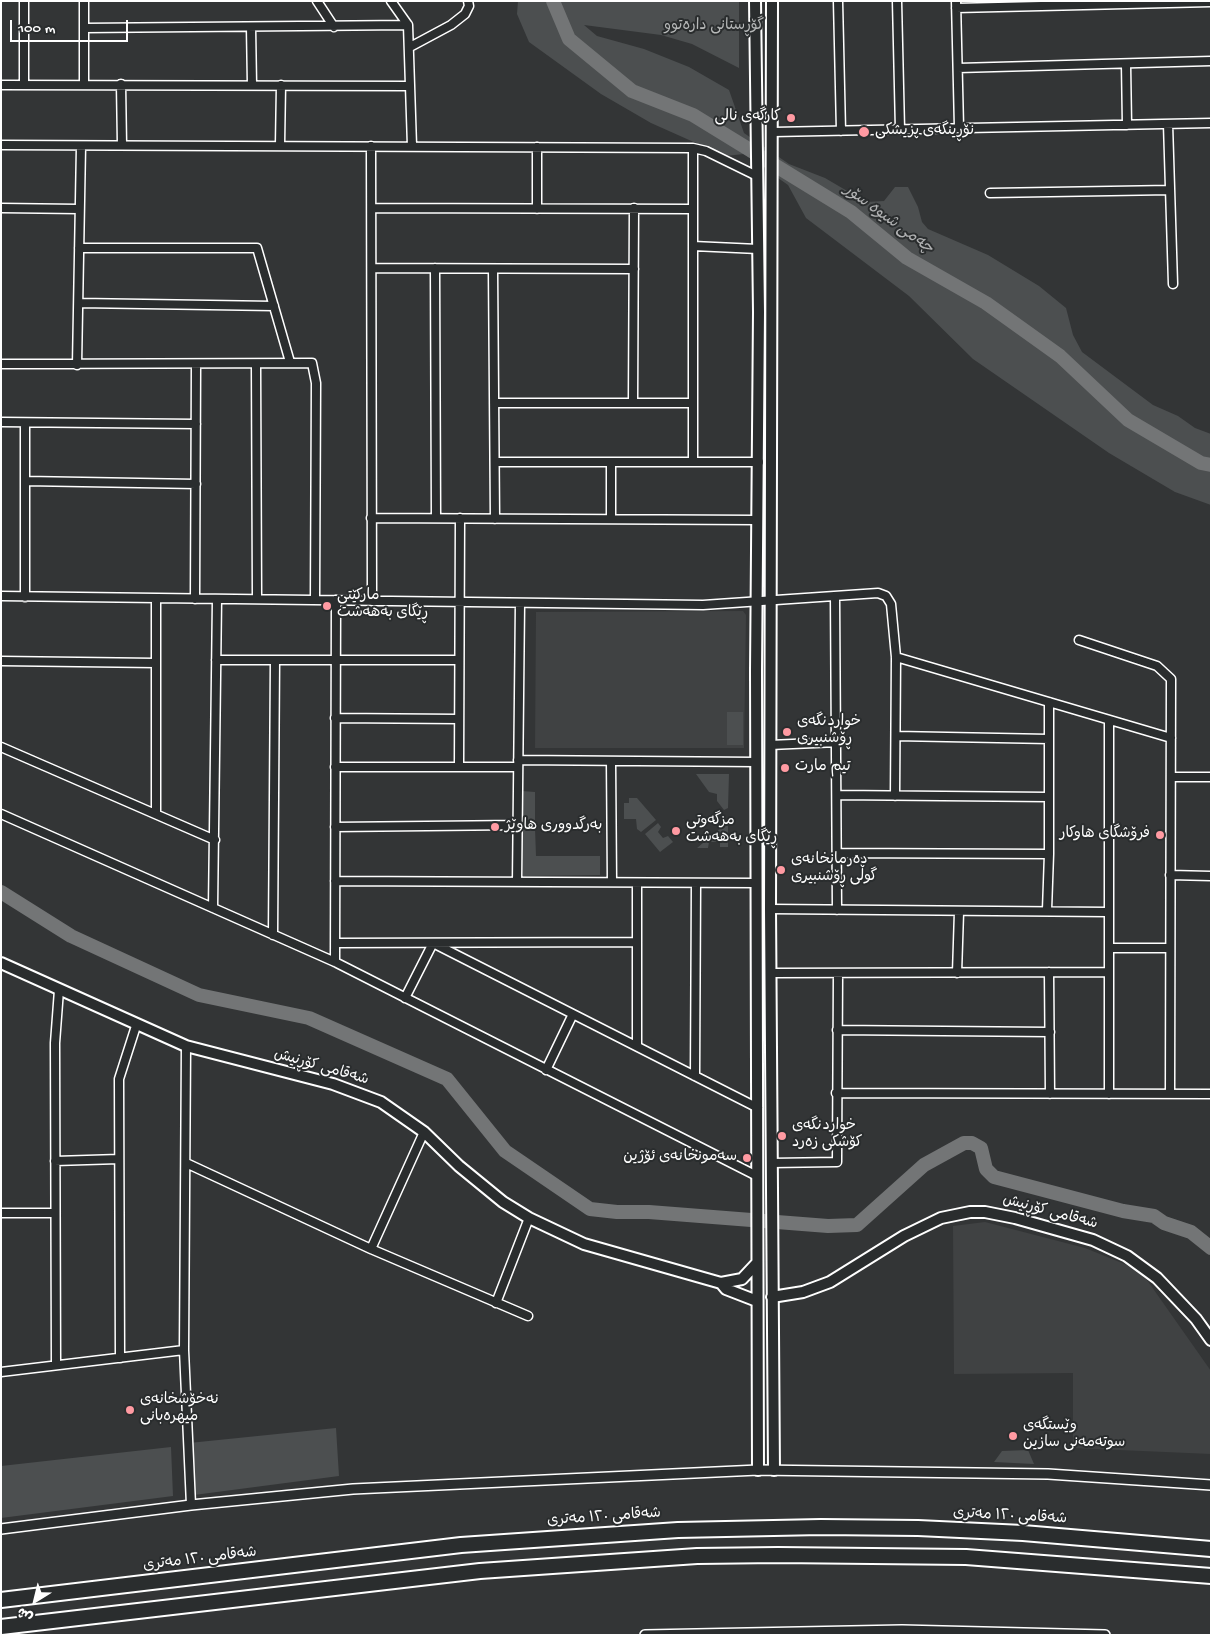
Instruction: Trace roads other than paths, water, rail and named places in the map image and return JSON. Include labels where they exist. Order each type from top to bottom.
[{"type":"highway","name":"شەقامی ١٢٠ مەتری","points":[[1,1600],[461,1545],[678,1530],[821,1527],[918,1528],[1033,1533],[1211,1548]]},
{"type":"highway","points":[[1,1627],[480,1571],[688,1557],[778,1554],[966,1557],[1211,1576]]},
{"type":"main road","points":[[755,1],[759,462],[757,602],[758,1108],[756,1202],[758,1470]]},
{"type":"main road","points":[[772,1],[774,149],[770,909],[774,1470]]},
{"type":"main road","name":"شەقامی کۆڕنیش","points":[[1,963],[136,1026],[186,1046],[358,1092],[382,1102],[424,1132],[478,1182],[528,1218],[584,1244],[720,1283],[742,1279],[757,1263]]},
{"type":"main road","points":[[757,1176],[771,1184]]},
{"type":"main road","name":"شەقامی کۆڕنیش","points":[[772,1297],[803,1292],[830,1282],[904,1236],[941,1218],[970,1212],[985,1212],[1015,1218],[1093,1240],[1128,1256],[1157,1278],[1196,1319],[1211,1340]]},
{"type":"main road","name":"شەقامی کۆڕنیش","points":[[720,1283],[726,1289],[757,1301]]},
{"type":"street","points":[[24,1],[24,85]]},
{"type":"street","points":[[84,1],[84,85]]},
{"type":"street","points":[[317,1],[334,27]]},
{"type":"street","points":[[391,1],[408,25],[412,146]]},
{"type":"street","points":[[410,47],[465,14],[469,6],[468,1]]},
{"type":"street","points":[[838,1],[841,131]]},
{"type":"street","points":[[897,1],[900,130]]},
{"type":"street","points":[[959,128],[956,5],[1211,2]]},
{"type":"street","points":[[84,28],[408,25]]},
{"type":"street","points":[[251,27],[252,85]]},
{"type":"street","points":[[958,68],[1211,62]]},
{"type":"street","points":[[1126,64],[1127,125]]},
{"type":"street","points":[[121,84],[122,145]]},
{"type":"street","points":[[1,85],[410,86]]},
{"type":"street","points":[[280,145],[281,85]]},
{"type":"street","points":[[773,132],[1211,123]]},
{"type":"street","points":[[1168,124],[1173,284]]},
{"type":"street","points":[[1,145],[694,148],[706,151],[757,174]]},
{"type":"street","points":[[77,365],[81,146]]},
{"type":"street","points":[[371,146],[372,601]]},
{"type":"street","points":[[537,147],[537,209]]},
{"type":"street","points":[[693,462],[694,148]]},
{"type":"street","points":[[990,193],[1170,190]]},
{"type":"street","points":[[1,208],[79,209]]},
{"type":"street","points":[[372,208],[693,209]]},
{"type":"street","points":[[633,403],[634,208]]},
{"type":"street","points":[[693,246],[758,249]]},
{"type":"street","points":[[78,248],[257,248],[290,362]]},
{"type":"street","points":[[372,268],[634,268]]},
{"type":"street","points":[[435,268],[436,518]]},
{"type":"street","points":[[493,269],[495,519]]},
{"type":"street","points":[[79,303],[274,306]]},
{"type":"street","points":[[1,364],[256,365],[290,362],[312,363],[316,383],[315,600]]},
{"type":"street","points":[[194,599],[196,365]]},
{"type":"street","points":[[256,365],[257,599]]},
{"type":"street","points":[[494,403],[693,403]]},
{"type":"street","points":[[1,422],[196,424]]},
{"type":"street","points":[[25,423],[25,597]]},
{"type":"street","points":[[495,462],[759,462]]},
{"type":"street","points":[[611,462],[611,519]]},
{"type":"street","points":[[26,481],[196,484]]},
{"type":"street","points":[[371,518],[758,520]]},
{"type":"street","points":[[459,767],[460,518]]},
{"type":"street","points":[[1,596],[702,605],[772,602],[878,593],[886,596],[891,604],[896,657],[895,796]]},
{"type":"street","points":[[835,596],[838,742],[837,910]]},
{"type":"street","points":[[156,598],[156,814]]},
{"type":"street","points":[[213,908],[217,599]]},
{"type":"street","points":[[335,962],[336,600]]},
{"type":"street","points":[[518,882],[520,603]]},
{"type":"street","points":[[1079,640],[1157,666],[1171,679],[1170,1094]]},
{"type":"street","points":[[896,657],[1171,738]]},
{"type":"street","points":[[216,660],[459,660]]},
{"type":"street","points":[[273,935],[275,660]]},
{"type":"street","points":[[1,661],[156,662]]},
{"type":"street","points":[[1046,910],[1049,854],[1049,702]]},
{"type":"street","points":[[335,718],[459,719]]},
{"type":"street","points":[[1109,720],[1109,1094]]},
{"type":"street","points":[[896,736],[1049,739]]},
{"type":"street","points":[[770,745],[838,742]]},
{"type":"street","points":[[1,747],[215,840]]},
{"type":"street","points":[[611,760],[612,882]]},
{"type":"street","points":[[335,767],[459,767],[611,760],[757,762]]},
{"type":"street","points":[[1171,777],[1211,777]]},
{"type":"street","points":[[837,796],[1049,797]]},
{"type":"street","points":[[1,814],[335,962],[757,1176]]},
{"type":"street","points":[[335,827],[518,825]]},
{"type":"street","points":[[837,854],[1049,854]]},
{"type":"street","points":[[1170,875],[1211,876]]},
{"type":"street","points":[[335,880],[757,883]]},
{"type":"street","points":[[636,1046],[637,882]]},
{"type":"street","points":[[695,1076],[696,883]]},
{"type":"street","points":[[770,909],[1108,912]]},
{"type":"street","points":[[956,972],[960,912]]},
{"type":"street","points":[[335,943],[637,942]]},
{"type":"street","points":[[405,998],[433,943]]},
{"type":"street","points":[[433,943],[758,1108]]},
{"type":"street","points":[[1109,948],[1170,948]]},
{"type":"street","points":[[1049,972],[1050,1094]]},
{"type":"street","points":[[771,973],[1109,972]]},
{"type":"street","points":[[771,1163],[837,1162],[838,973]]},
{"type":"street","points":[[56,1365],[54,1043],[59,990]]},
{"type":"street","points":[[546,1070],[573,1014]]},
{"type":"street","points":[[120,1358],[119,1079],[136,1026]]},
{"type":"street","points":[[837,1030],[1050,1032]]},
{"type":"street","points":[[186,1046],[184,1350],[191,1505]]},
{"type":"street","points":[[836,1093],[1211,1094]]},
{"type":"street","points":[[371,1249],[424,1132]]},
{"type":"street","points":[[55,1161],[119,1159]]},
{"type":"street","points":[[186,1163],[371,1249],[528,1316]]},
{"type":"street","points":[[1,1214],[55,1213]]},
{"type":"street","points":[[496,1303],[528,1218]]},
{"type":"street","points":[[1,1372],[184,1350]]},
{"type":"street","points":[[1,1529],[191,1505],[396,1486],[758,1470],[1048,1474],[1211,1486]]},
{"type":"street","points":[[645,1635],[873,1630],[1104,1635]]},
{"type":"waterway","name":"چەمی شیوە سۆر","points":[[553,1],[569,39],[632,91],[693,115],[851,212],[907,258],[986,303],[1060,356],[1128,420],[1201,463],[1211,465]]},
{"type":"waterway","points":[[1,892],[71,936],[199,995],[309,1018],[447,1079],[505,1151],[590,1209],[828,1226],[857,1225],[924,1165],[964,1143],[972,1143],[981,1148],[986,1169],[994,1177],[1123,1211],[1154,1216],[1164,1223],[1191,1232],[1211,1248]]},
{"type":"place","name":"کارگەی نالی","points":[[791,118]]},
{"type":"place","name":"نۆڕینگەی پزیشکی","points":[[864,132]]},
{"type":"place","name":"مارکێتی ڕێگای بەهەشت","points":[[327,606]]},
{"type":"place","name":"خواردنگەی ڕۆشنبیری","points":[[787,732]]},
{"type":"place","name":"تیم مارت","points":[[785,768]]},
{"type":"place","name":"بەرگدووری هاوێژ","points":[[495,827]]},
{"type":"place","name":"مزگەوتی ڕێگای بەھەشت","points":[[676,831]]},
{"type":"place","name":"فرۆشگای ھاوکار","points":[[1160,835]]},
{"type":"place","name":"دەرمانخانەی گوڵی ڕۆشنبیری","points":[[781,870]]},
{"type":"place","name":"خواردنگەی کۆشکی زەرد","points":[[782,1136]]},
{"type":"place","name":"سەمونخانەی ئۆژین","points":[[747,1158]]},
{"type":"place","name":"نەخۆشخانەی میهرەبانی","points":[[130,1410]]},
{"type":"place","name":"وێستگەی سوتەمەنی سازین","points":[[1013,1436]]},
{"type":"park label","name":"گۆڕستانی دارەتوو","points":[[714,27]]}]
